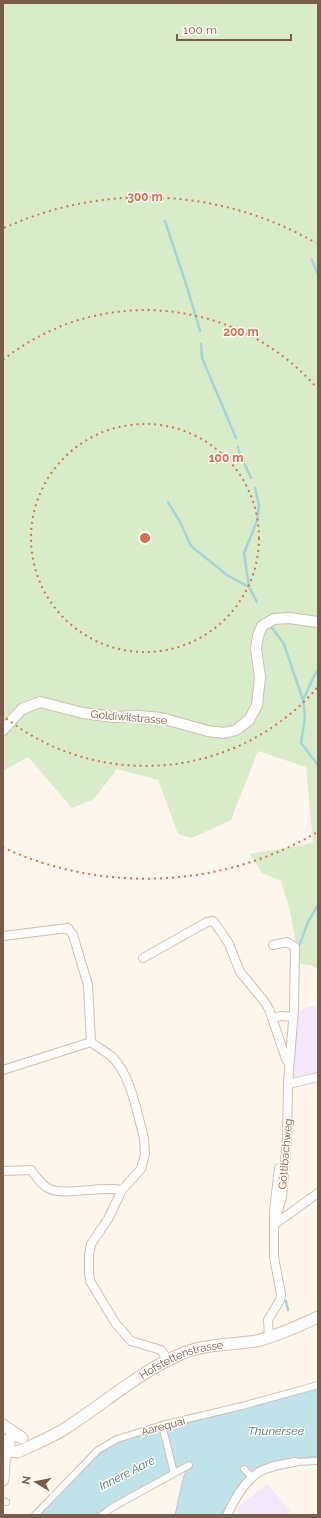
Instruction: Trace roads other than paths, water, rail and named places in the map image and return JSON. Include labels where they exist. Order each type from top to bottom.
[{"type":"main road","name":"Hofstettenstrasse","points":[[14,1442],[47,1440],[112,1395],[168,1360],[192,1350],[269,1338],[318,1317]]},
{"type":"main road","points":[[3,1425],[14,1442],[4,1477]]},
{"type":"street","name":"Goldiwilstrasse","points":[[3,730],[22,709],[40,702],[83,713],[114,717],[139,716],[161,718],[208,731],[224,733],[236,730],[249,720],[257,705],[260,677],[256,648],[258,636],[262,626],[274,619],[288,618],[318,622]]},
{"type":"street","points":[[143,958],[207,922],[213,921],[229,944],[240,972],[264,1001],[273,1018],[286,1059],[290,1064]]},
{"type":"street","points":[[3,936],[68,928],[73,936],[88,985],[91,1042]]},
{"type":"street","name":"Göttibachweg","points":[[269,1338],[268,1320],[280,1300],[281,1294],[274,1257],[274,1224],[282,1197],[289,1106],[288,1084],[292,1016],[294,1009],[295,947],[287,942],[272,946]]},
{"type":"street","points":[[273,1018],[292,1016]]},
{"type":"street","points":[[3,1070],[91,1042]]},
{"type":"street","points":[[91,1042],[111,1056],[130,1086],[144,1138],[145,1154],[141,1169],[122,1190],[108,1219],[91,1244],[88,1265],[90,1281],[116,1324],[131,1341],[161,1350],[168,1360]]},
{"type":"street","points":[[288,1084],[318,1077]]},
{"type":"street","points":[[3,1171],[31,1170],[47,1188],[57,1192],[107,1188],[122,1190]]},
{"type":"street","points":[[274,1224],[318,1193]]},
{"type":"street","name":"Aarequai","points":[[35,1515],[98,1450],[117,1439],[318,1385]]},
{"type":"street","points":[[162,1427],[174,1471]]},
{"type":"street","points":[[227,1515],[239,1494],[252,1477],[269,1468],[295,1462],[318,1461]]},
{"type":"street","points":[[102,1515],[174,1471],[189,1465]]},
{"type":"street","points":[[244,1469],[252,1477]]},
{"type":"water","points":[[318,1388],[318,1456],[291,1459],[251,1473],[240,1483],[221,1515],[175,1515],[183,1479],[189,1463],[184,1464],[94,1515],[38,1515],[96,1456],[119,1441]]},
{"type":"waterway","points":[[165,221],[200,331]]},
{"type":"waterway","points":[[312,260],[318,275]]},
{"type":"waterway","points":[[201,344],[202,358],[236,438]]},
{"type":"waterway","points":[[238,447],[251,478]]},
{"type":"waterway","points":[[255,488],[259,505],[257,521],[244,553],[249,587],[257,602]]},
{"type":"waterway","points":[[168,502],[180,522],[191,546],[227,575],[249,587]]},
{"type":"waterway","points":[[272,628],[284,644],[303,700]]},
{"type":"waterway","points":[[318,670],[303,700],[305,717],[301,743],[318,765]]},
{"type":"waterway","points":[[299,946],[308,922],[318,905]]},
{"type":"waterway","points":[[286,1301],[288,1310]]},
{"type":"water label","name":"Thunersee","points":[[276,1431]]},
{"type":"water label","name":"Innere Aare","points":[[127,1473]]}]
